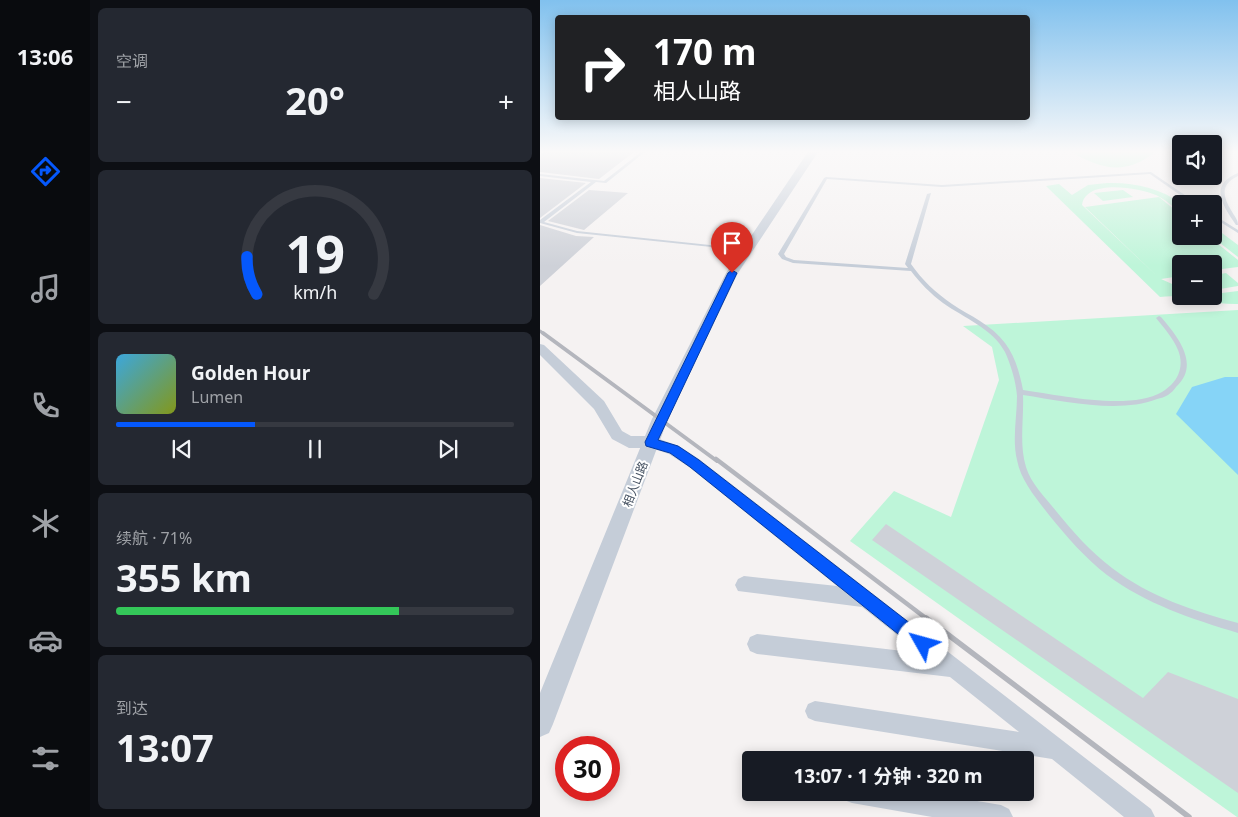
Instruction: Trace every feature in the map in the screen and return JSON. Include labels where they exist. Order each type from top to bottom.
[{"type":"street","name":"相人山路","points":[[540,724],[651,442],[732,273],[788,190]]},
{"type":"street","points":[[540,348],[599,405],[616,435],[630,442],[651,442],[674,450],[694,464],[1143,817]]},
{"type":"street","points":[[744,584],[866,598]]},
{"type":"street","points":[[757,644],[952,667]]},
{"type":"street","points":[[815,711],[1057,750]]},
{"type":"street","points":[[906,801],[1001,817]]},
{"type":"lane","points":[[540,222],[583,190]]},
{"type":"lane","points":[[819,190],[781,252],[784,258],[912,270]]},
{"type":"lane","points":[[1223,190],[1223,202],[1238,224]]},
{"type":"lane","points":[[929,194],[908,264],[928,289],[951,307],[985,326],[1001,343],[1008,354],[1020,392],[1017,438],[1022,468],[1068,535],[1126,585],[1148,598],[1201,618],[1238,628]]},
{"type":"lane","points":[[1222,221],[1238,232]]},
{"type":"lane","points":[[540,222],[577,232],[748,250]]},
{"type":"lane","points":[[1020,392],[1127,403],[1160,397],[1171,390],[1180,379],[1184,360],[1176,340],[1159,318]]},
{"type":"green space","points":[[1050,190],[1066,190],[1072,195],[1080,190],[1096,190],[1086,197],[1082,205],[1159,278],[1085,207],[1159,197],[1172,208],[1172,245],[1219,245],[1238,260],[1238,267],[1222,269],[1222,255],[1172,255],[1172,277],[1161,279],[1172,284],[1172,296],[1160,297]]},
{"type":"green space","points":[[1123,190],[1133,197],[1103,201],[1094,193]]},
{"type":"green space","points":[[1139,190],[1156,190],[1172,197],[1172,206],[1166,201],[1156,195]]},
{"type":"green space","points":[[1222,233],[1238,245],[1238,257],[1222,245]]},
{"type":"green space","points":[[1226,273],[1238,283],[1238,286],[1222,289],[1222,274]]},
{"type":"green space","points":[[1238,291],[1238,304],[1222,303],[1222,293]]},
{"type":"green space","points":[[1238,310],[1237,817],[850,541],[894,491],[951,517],[999,380],[992,347],[963,326]]},
{"type":"water","points":[[1225,377],[1238,377],[1238,475],[1176,414],[1192,387]]},
{"type":"building","points":[[540,190],[577,190],[540,218]]},
{"type":"building","points":[[589,190],[628,193],[584,230],[548,221]]},
{"type":"building","points":[[540,225],[576,236],[594,237],[540,286]]},
{"type":"building","points":[[886,524],[1143,698],[1168,672],[1238,699],[1238,793],[872,540]]},
{"type":"railway","points":[[540,331],[544,334]]},
{"type":"railway","points":[[543,333],[717,461]]},
{"type":"railway","points":[[716,459],[927,619]]},
{"type":"railway","points":[[926,618],[1189,817]]},
{"type":"route","points":[[732,273],[660,419],[651,442],[674,450],[694,464],[923,644]]}]
